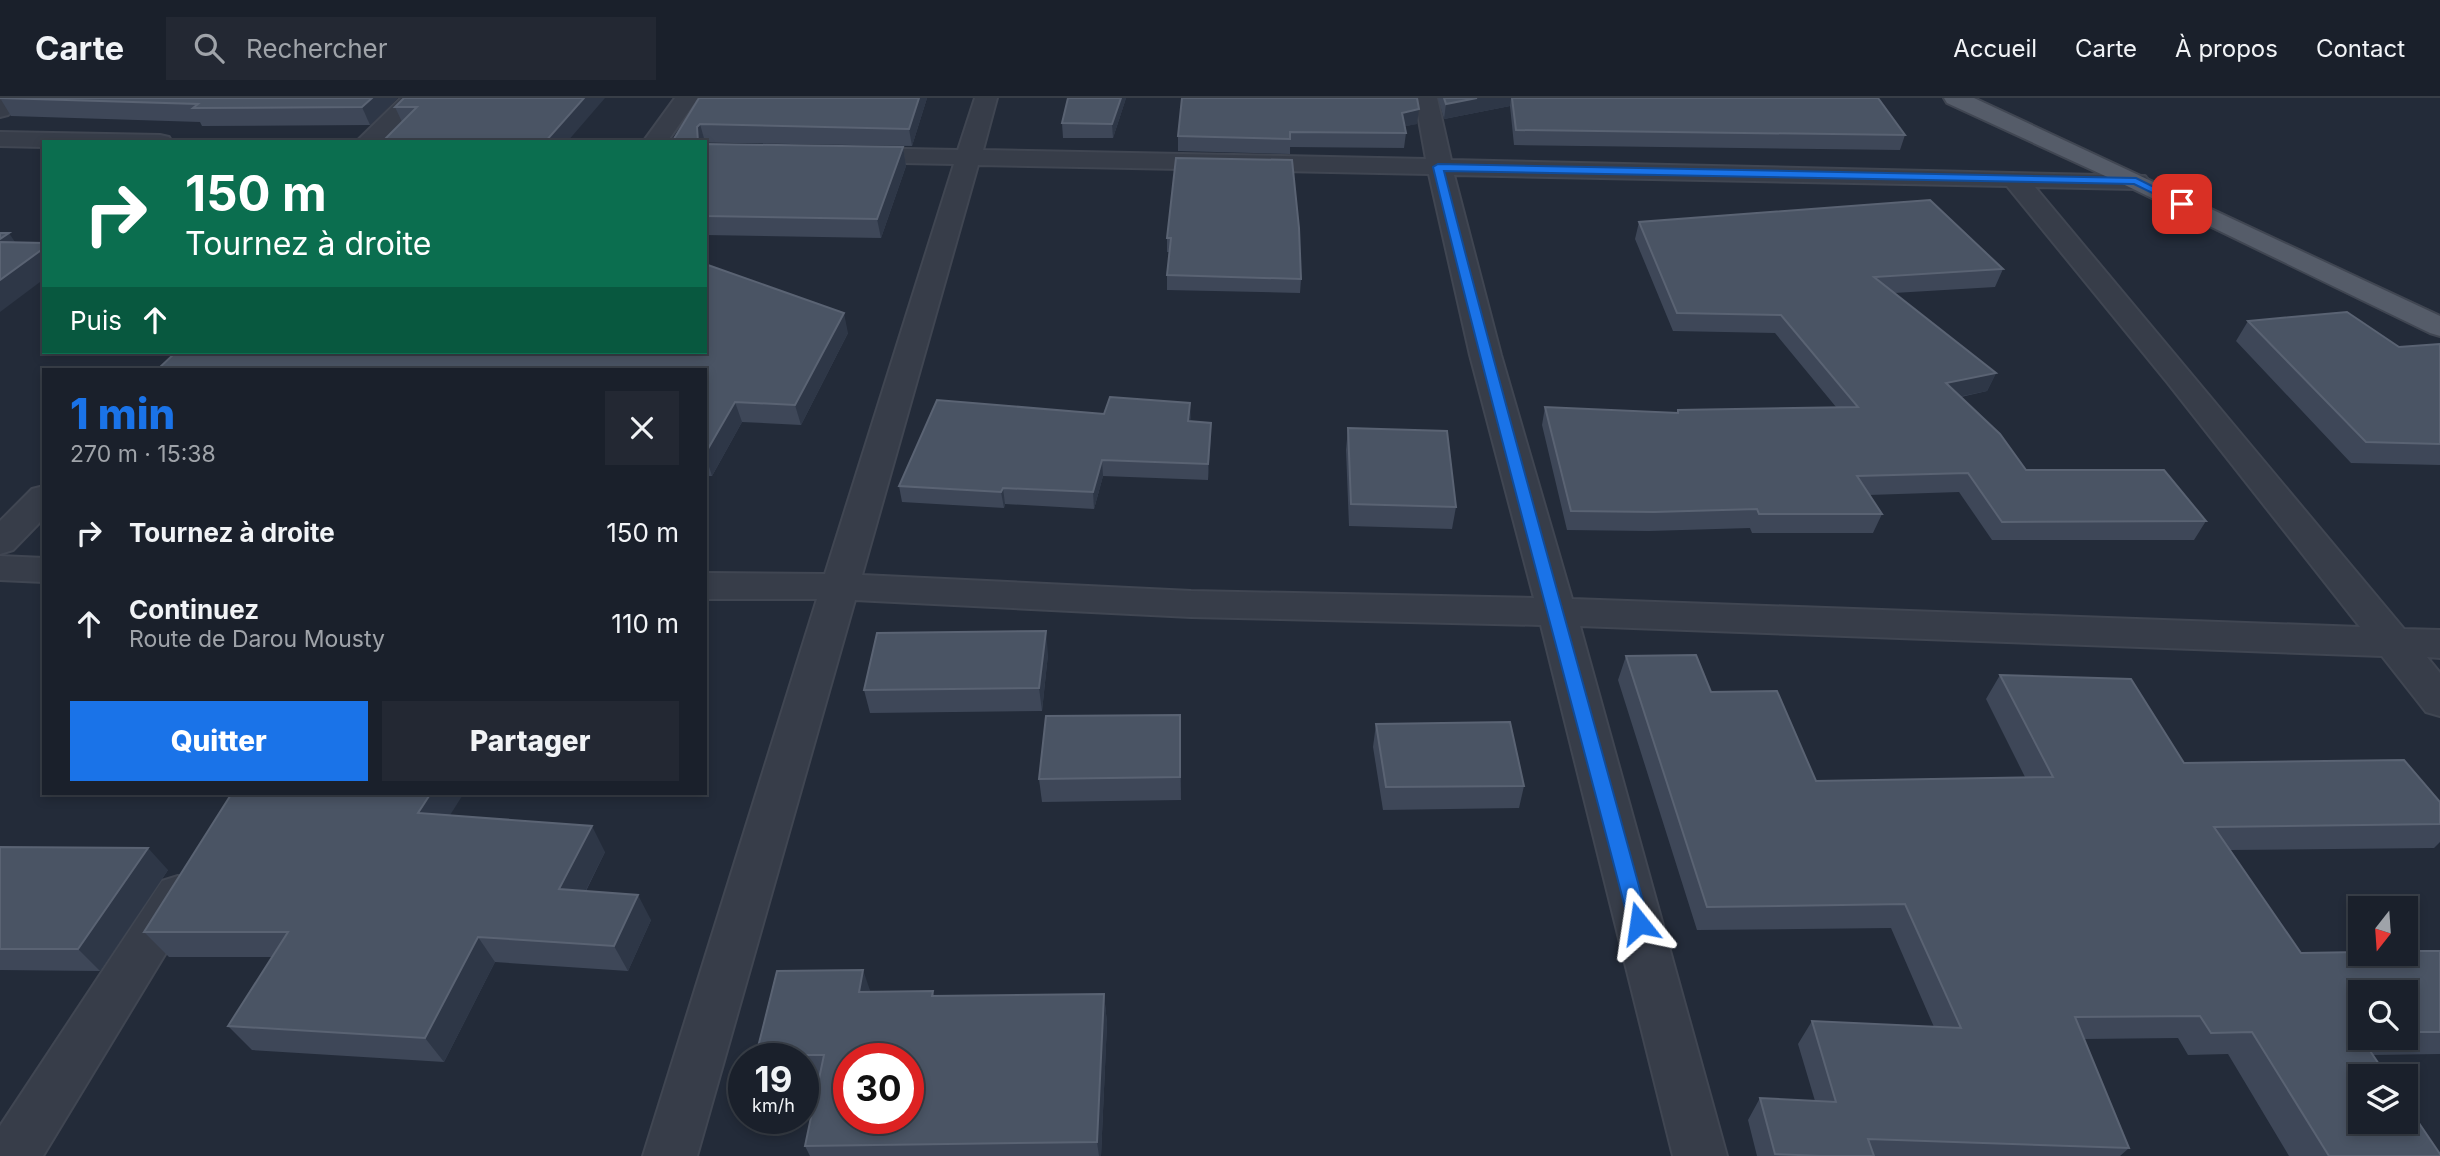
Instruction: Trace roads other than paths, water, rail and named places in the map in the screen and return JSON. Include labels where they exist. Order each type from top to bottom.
[{"type":"main road","points":[[1955,98],[2136,181],[2440,327]]},
{"type":"street","points":[[0,110],[18,98]]},
{"type":"street","points":[[370,140],[414,98]]},
{"type":"street","points":[[656,140],[687,98]]},
{"type":"street","points":[[670,1156],[986,98]]},
{"type":"street","points":[[1426,98],[1438,167],[1486,360],[1557,612],[1700,1156]]},
{"type":"street","points":[[0,139],[53,140]]},
{"type":"street","points":[[830,155],[2136,181]]},
{"type":"street","points":[[2015,179],[2178,375],[2440,701]]},
{"type":"street","points":[[0,542],[42,499]]},
{"type":"street","points":[[0,568],[42,570]]},
{"type":"street","points":[[707,586],[840,587],[1191,604],[1557,612],[2440,644]]},
{"type":"street","points":[[12,1156],[201,861]]}]
